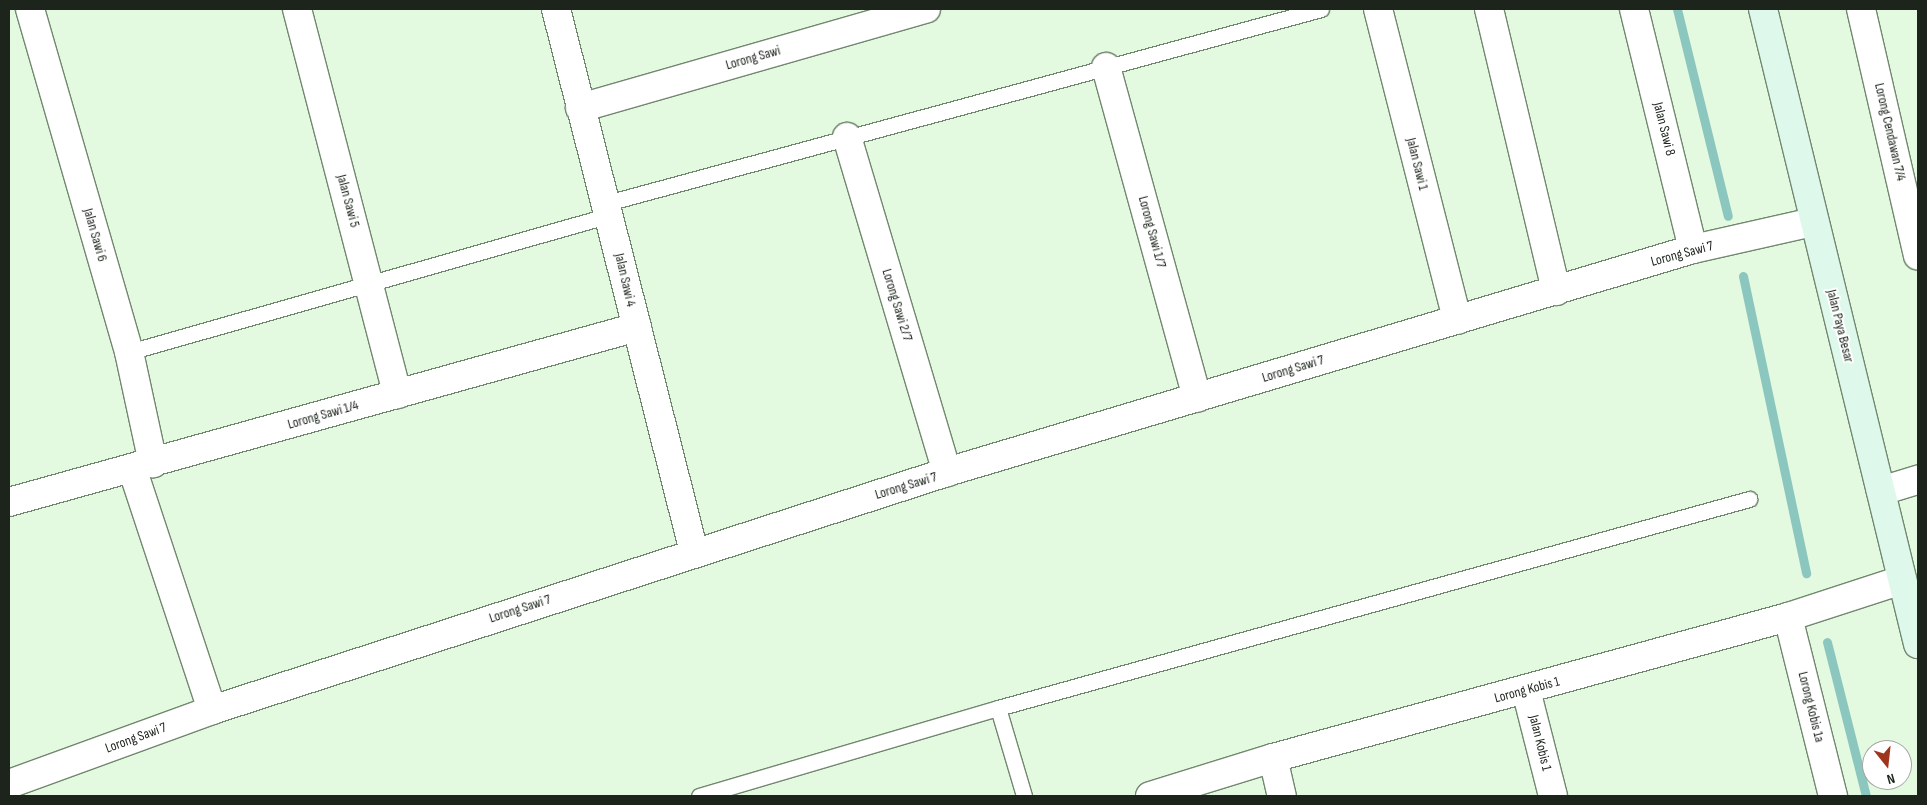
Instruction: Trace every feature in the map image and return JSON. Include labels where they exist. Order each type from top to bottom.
[{"type":"street","name":"Jalan Sawi 6","points":[[30,9],[129,352],[143,465],[212,710]]},
{"type":"street","name":"Jalan Sawi 5","points":[[297,9],[370,283],[397,394]]},
{"type":"street","name":"Jalan Sawi 4","points":[[556,9],[694,552]]},
{"type":"street","name":"Lorong Sawi","points":[[580,108],[926,9]]},
{"type":"street","name":"Jalan Sawi 1","points":[[1378,9],[1457,320]]},
{"type":"street","points":[[1489,9],[1556,291]]},
{"type":"street","name":"Jalan Sawi 8","points":[[1634,9],[1693,249]]},
{"type":"street","name":"Jalan Paya Besar","points":[[1763,9],[1813,222],[1918,644]]},
{"type":"street","name":"Lorong Cendawan 7/4","points":[[1861,9],[1918,255]]},
{"type":"street","name":"Lorong Sawi 1/7","points":[[1106,67],[1197,398]]},
{"type":"street","name":"Lorong Sawi 2/7","points":[[848,137],[948,472]]},
{"type":"street","name":"Lorong Sawi 7","points":[[9,784],[212,710],[694,552],[948,472],[1693,249],[1813,222]]},
{"type":"street","name":"Lorong Sawi 1/4","points":[[9,502],[637,327]]},
{"type":"street","points":[[1881,491],[1918,480]]},
{"type":"street","name":"Lorong Kobis 1","points":[[1150,796],[1272,758],[1788,617],[1902,580]]},
{"type":"street","name":"Lorong Kobis 1a","points":[[1788,617],[1833,796]]},
{"type":"street","name":"Jalan Kobis 1","points":[[1526,690],[1553,796]]},
{"type":"street","points":[[1272,758],[1282,796]]},
{"type":"lane","points":[[129,352],[370,283],[848,137],[1321,9]]},
{"type":"lane","points":[[699,796],[998,708],[1749,500]]},
{"type":"lane","points":[[998,708],[1024,796]]},
{"type":"waterway","points":[[1677,9],[1728,216]]},
{"type":"waterway","points":[[1743,276],[1806,573]]},
{"type":"waterway","points":[[1827,642],[1866,796]]}]
